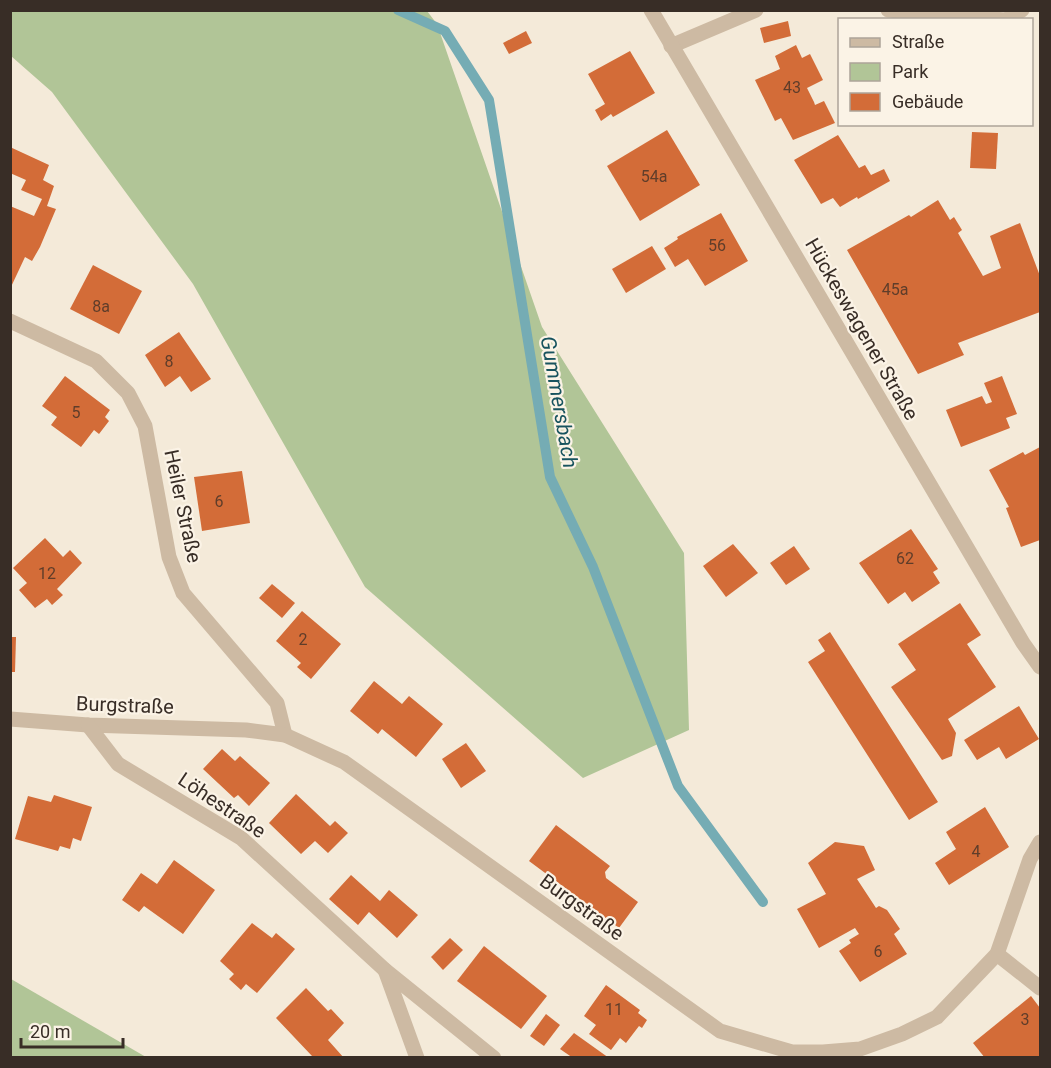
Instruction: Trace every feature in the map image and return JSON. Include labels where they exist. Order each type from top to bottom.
[{"type":"street","name":"Hückeswagener Straße","points":[[651,10],[1017,633],[1041,667]]},
{"type":"street","points":[[671,46],[756,10]]},
{"type":"street","points":[[888,10],[982,18]]},
{"type":"street","points":[[1009,18],[1022,10]]},
{"type":"street","name":"Heiler Straße","points":[[10,321],[96,362],[128,393],[145,426],[169,557],[183,592],[277,703],[285,735]]},
{"type":"street","name":"Burgstraße","points":[[10,719],[88,725],[246,730],[285,735],[344,762],[720,1031],[792,1052],[860,1053],[937,1017],[998,954],[1030,859],[1041,842]]},
{"type":"street","name":"Löhestraße","points":[[88,725],[118,764],[241,838],[385,970],[494,1058]]},
{"type":"street","points":[[998,954],[1041,988]]},
{"type":"street","name":"Löhestraße","points":[[385,970],[417,1058]]},
{"type":"green space","points":[[11,10],[427,11],[437,24],[542,327],[684,553],[689,730],[583,778],[365,587],[193,284],[52,92],[11,56]]},
{"type":"green space","points":[[11,979],[146,1057],[11,1057]]},
{"type":"building","points":[[788,21],[791,36],[764,43],[760,28]]},
{"type":"building","points":[[526,31],[532,43],[509,54],[503,43]]},
{"type":"building","points":[[796,45],[802,58],[810,54],[823,80],[807,88],[815,105],[824,101],[835,123],[793,140],[781,118],[775,121],[755,80],[780,69],[775,56]]},
{"type":"building","points":[[630,51],[655,93],[613,117],[611,114],[601,121],[595,110],[605,104],[588,74]]},
{"type":"building","points":[[667,130],[700,185],[640,221],[607,166]]},
{"type":"building","points":[[972,132],[998,133],[996,169],[970,168]]},
{"type":"building","points":[[838,135],[859,168],[865,165],[871,175],[884,169],[890,181],[840,207],[833,198],[821,204],[794,160]]},
{"type":"building","points":[[10,147],[49,165],[43,180],[54,186],[47,206],[56,209],[32,261],[25,257],[10,289],[10,206],[34,216],[42,199],[21,190],[26,180],[10,173]]},
{"type":"building","points":[[938,200],[950,220],[954,217],[962,230],[958,233],[983,276],[1001,268],[990,236],[1020,223],[1040,276],[1040,312],[958,343],[964,355],[918,374],[847,250],[909,215],[911,217]]},
{"type":"building","points":[[721,213],[748,261],[705,286],[688,259],[675,267],[664,248],[678,239],[677,237]]},
{"type":"building","points":[[652,246],[666,269],[626,293],[612,269]]},
{"type":"building","points":[[93,265],[142,291],[119,334],[70,309]]},
{"type":"building","points":[[179,332],[211,379],[191,392],[180,376],[165,387],[145,355]]},
{"type":"building","points":[[65,376],[110,410],[105,417],[109,421],[99,434],[94,430],[81,447],[51,425],[57,417],[42,406]]},
{"type":"building","points":[[1002,376],[1017,414],[1006,418],[1010,428],[961,447],[946,410],[982,396],[986,404],[992,402],[984,383]]},
{"type":"building","points":[[1040,447],[1040,540],[1021,547],[1006,508],[1009,507],[989,470],[1023,452],[1025,455]]},
{"type":"building","points":[[242,471],[250,523],[202,531],[194,477]]},
{"type":"building","points":[[911,529],[938,569],[933,572],[940,583],[912,602],[905,592],[888,604],[859,563]]},
{"type":"building","points":[[45,538],[63,557],[70,550],[82,563],[57,589],[63,595],[52,605],[47,599],[35,608],[19,590],[27,583],[13,568]]},
{"type":"building","points":[[733,544],[758,573],[726,597],[703,566]]},
{"type":"building","points":[[794,546],[810,569],[786,585],[770,563]]},
{"type":"building","points":[[272,584],[295,603],[282,618],[259,598]]},
{"type":"building","points":[[960,603],[981,635],[967,644],[996,687],[948,719],[956,733],[952,756],[942,760],[891,687],[916,670],[898,644]]},
{"type":"building","points":[[302,611],[341,644],[311,679],[297,667],[301,663],[276,641]]},
{"type":"building","points":[[830,632],[938,802],[909,820],[808,662],[825,651],[818,640]]},
{"type":"building","points":[[10,637],[16,637],[15,672],[10,672]]},
{"type":"building","points":[[374,681],[402,704],[409,696],[443,724],[416,757],[382,729],[378,734],[350,711]]},
{"type":"building","points":[[1019,706],[1039,739],[1006,759],[999,747],[977,760],[964,740]]},
{"type":"building","points":[[466,743],[486,771],[461,788],[442,759]]},
{"type":"building","points":[[222,749],[235,761],[240,756],[270,783],[249,806],[238,795],[234,798],[203,769]]},
{"type":"building","points":[[296,794],[330,826],[335,821],[348,833],[328,853],[315,841],[301,854],[269,823]]},
{"type":"building","points":[[54,795],[92,807],[81,841],[73,838],[70,849],[60,846],[58,851],[15,839],[28,796],[51,802]]},
{"type":"building","points":[[985,807],[1009,847],[949,885],[935,863],[956,849],[946,832]]},
{"type":"building","points":[[556,825],[610,866],[605,872],[606,878],[638,902],[619,928],[529,861]]},
{"type":"building","points":[[835,842],[864,846],[875,870],[857,879],[876,908],[879,906],[887,910],[900,929],[894,934],[907,954],[860,982],[839,951],[851,943],[849,940],[859,934],[855,928],[819,948],[797,909],[826,894],[808,863]]},
{"type":"building","points":[[174,860],[215,890],[183,934],[144,906],[139,912],[122,900],[141,873],[157,884]]},
{"type":"building","points":[[351,875],[380,901],[389,890],[418,915],[397,938],[369,912],[358,925],[329,899]]},
{"type":"building","points":[[252,923],[272,938],[276,933],[295,949],[257,993],[246,984],[241,990],[229,979],[234,974],[220,961]]},
{"type":"building","points":[[450,938],[463,950],[443,970],[431,957]]},
{"type":"building","points":[[484,946],[547,996],[521,1029],[457,981]]},
{"type":"building","points":[[606,985],[640,1010],[638,1013],[647,1020],[642,1028],[639,1026],[626,1043],[620,1038],[611,1050],[589,1034],[596,1025],[584,1016]]},
{"type":"building","points":[[306,988],[328,1011],[331,1009],[344,1023],[328,1040],[344,1058],[310,1058],[312,1056],[276,1018]]},
{"type":"building","points":[[1031,996],[1040,1008],[1040,1058],[985,1058],[973,1043]]},
{"type":"building","points":[[546,1014],[560,1025],[544,1046],[530,1036]]},
{"type":"building","points":[[574,1033],[609,1058],[573,1058],[560,1049]]},
{"type":"waterway","name":"Gummersbach","points":[[398,10],[445,31],[489,100],[550,477],[593,567],[678,786],[763,902]]}]
